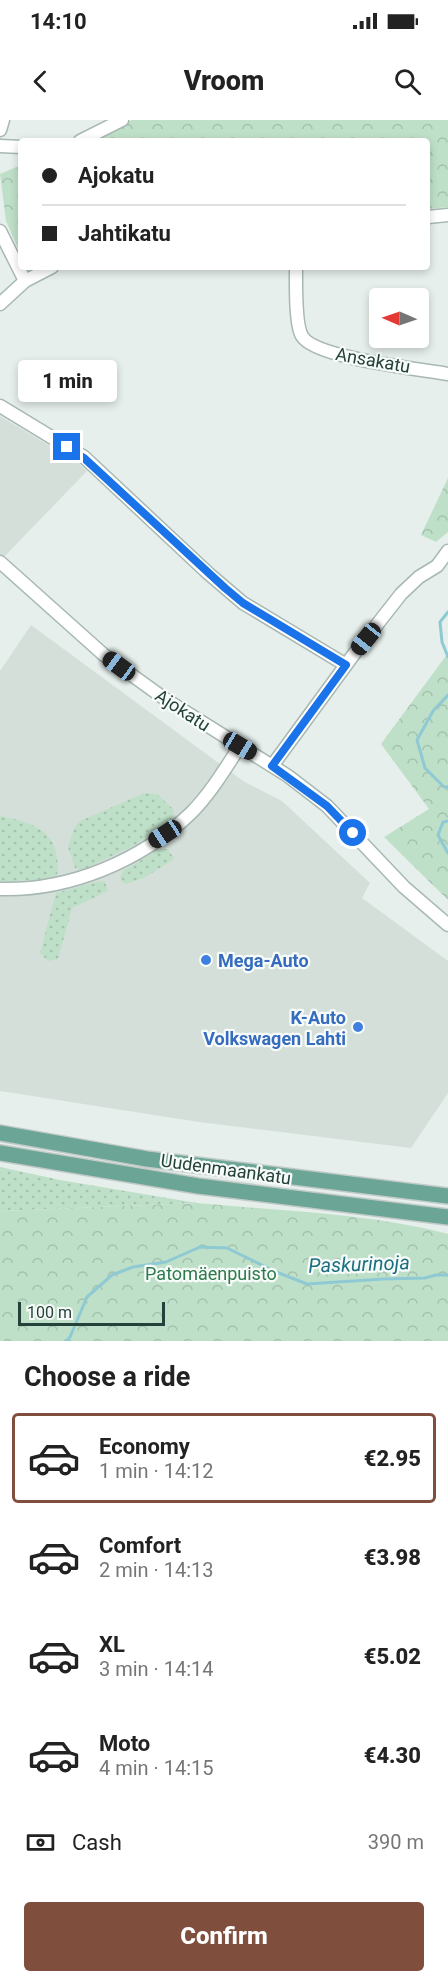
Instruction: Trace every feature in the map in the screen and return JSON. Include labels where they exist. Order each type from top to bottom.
[{"type":"main road","name":"Uudenmaankatu","points":[[0,1133],[147,1160],[448,1196]]},
{"type":"main road","name":"Uudenmaankatu","points":[[0,1153],[198,1186],[448,1217]]},
{"type":"street","points":[[0,130],[3,120]]},
{"type":"street","points":[[86,138],[122,120]]},
{"type":"street","points":[[0,146],[18,147]]},
{"type":"street","points":[[430,217],[448,215]]},
{"type":"street","points":[[0,231],[18,267]]},
{"type":"street","points":[[20,270],[25,281]]},
{"type":"street","points":[[0,304],[25,281],[46,270]]},
{"type":"street","name":"Ansakatu","points":[[296,270],[300,335],[309,345],[331,353],[448,374]]},
{"type":"street","points":[[0,406],[84,458],[243,603],[346,665]]},
{"type":"street","points":[[272,766],[401,594],[419,577],[437,566],[448,551]]},
{"type":"street","name":"Ajokatu","points":[[0,562],[104,655],[165,699],[272,766],[327,806],[404,887],[448,926]]},
{"type":"street","points":[[0,889],[39,888],[71,881],[109,868],[139,851],[192,812],[219,778],[240,746]]},
{"type":"shaded area","points":[[0,416],[78,463],[87,471],[2,559],[0,556]]},
{"type":"shaded area","points":[[31,625],[243,781],[282,801],[370,883],[362,898],[448,961],[448,1093],[411,1148],[199,1122],[0,1091],[0,671]]},
{"type":"green space","points":[[132,120],[448,120],[448,207],[430,209],[430,138],[97,138]]},
{"type":"green space","points":[[18,166],[18,248],[6,221],[0,174]]},
{"type":"green space","points":[[448,478],[448,532],[436,542],[421,535]]},
{"type":"green space","points":[[448,653],[448,900],[384,837],[429,809],[381,744]]},
{"type":"green space","points":[[144,793],[157,794],[174,810],[172,818],[135,845],[82,870],[75,868],[68,847],[78,822]]},
{"type":"green space","points":[[0,816],[25,822],[44,832],[55,849],[58,861],[57,876],[49,879],[0,882]]},
{"type":"green space","points":[[160,849],[168,849],[174,859],[144,878],[126,884],[122,882],[120,877],[123,871]]},
{"type":"green space","points":[[100,881],[105,882],[108,891],[72,908],[58,959],[48,961],[40,953],[56,893]]},
{"type":"green space","points":[[0,1167],[60,1180],[197,1203],[0,1211]]},
{"type":"green space","name":"Patomäenpuisto","points":[[197,1203],[355,1217],[387,1221],[448,1234],[448,1341],[0,1341],[0,1211]]},
{"type":"waterway","points":[[448,612],[440,622],[442,642],[448,657]]},
{"type":"waterway","points":[[448,695],[433,711],[417,740],[425,768],[444,787],[448,787]]},
{"type":"waterway","points":[[448,821],[443,822],[438,835],[448,853]]},
{"type":"waterway","name":"Paskurinoja","points":[[66,1341],[70,1337],[87,1297],[112,1275],[133,1267],[166,1262],[200,1247],[227,1248],[307,1284],[448,1275]]},
{"type":"place","name":"Mega-Auto","points":[[206,960]]},
{"type":"place","name":"K-Auto Volkswagen Lahti","points":[[358,1027]]},
{"type":"route","points":[[67,447],[84,458],[243,603],[346,665],[272,766],[327,806],[353,833]]}]
